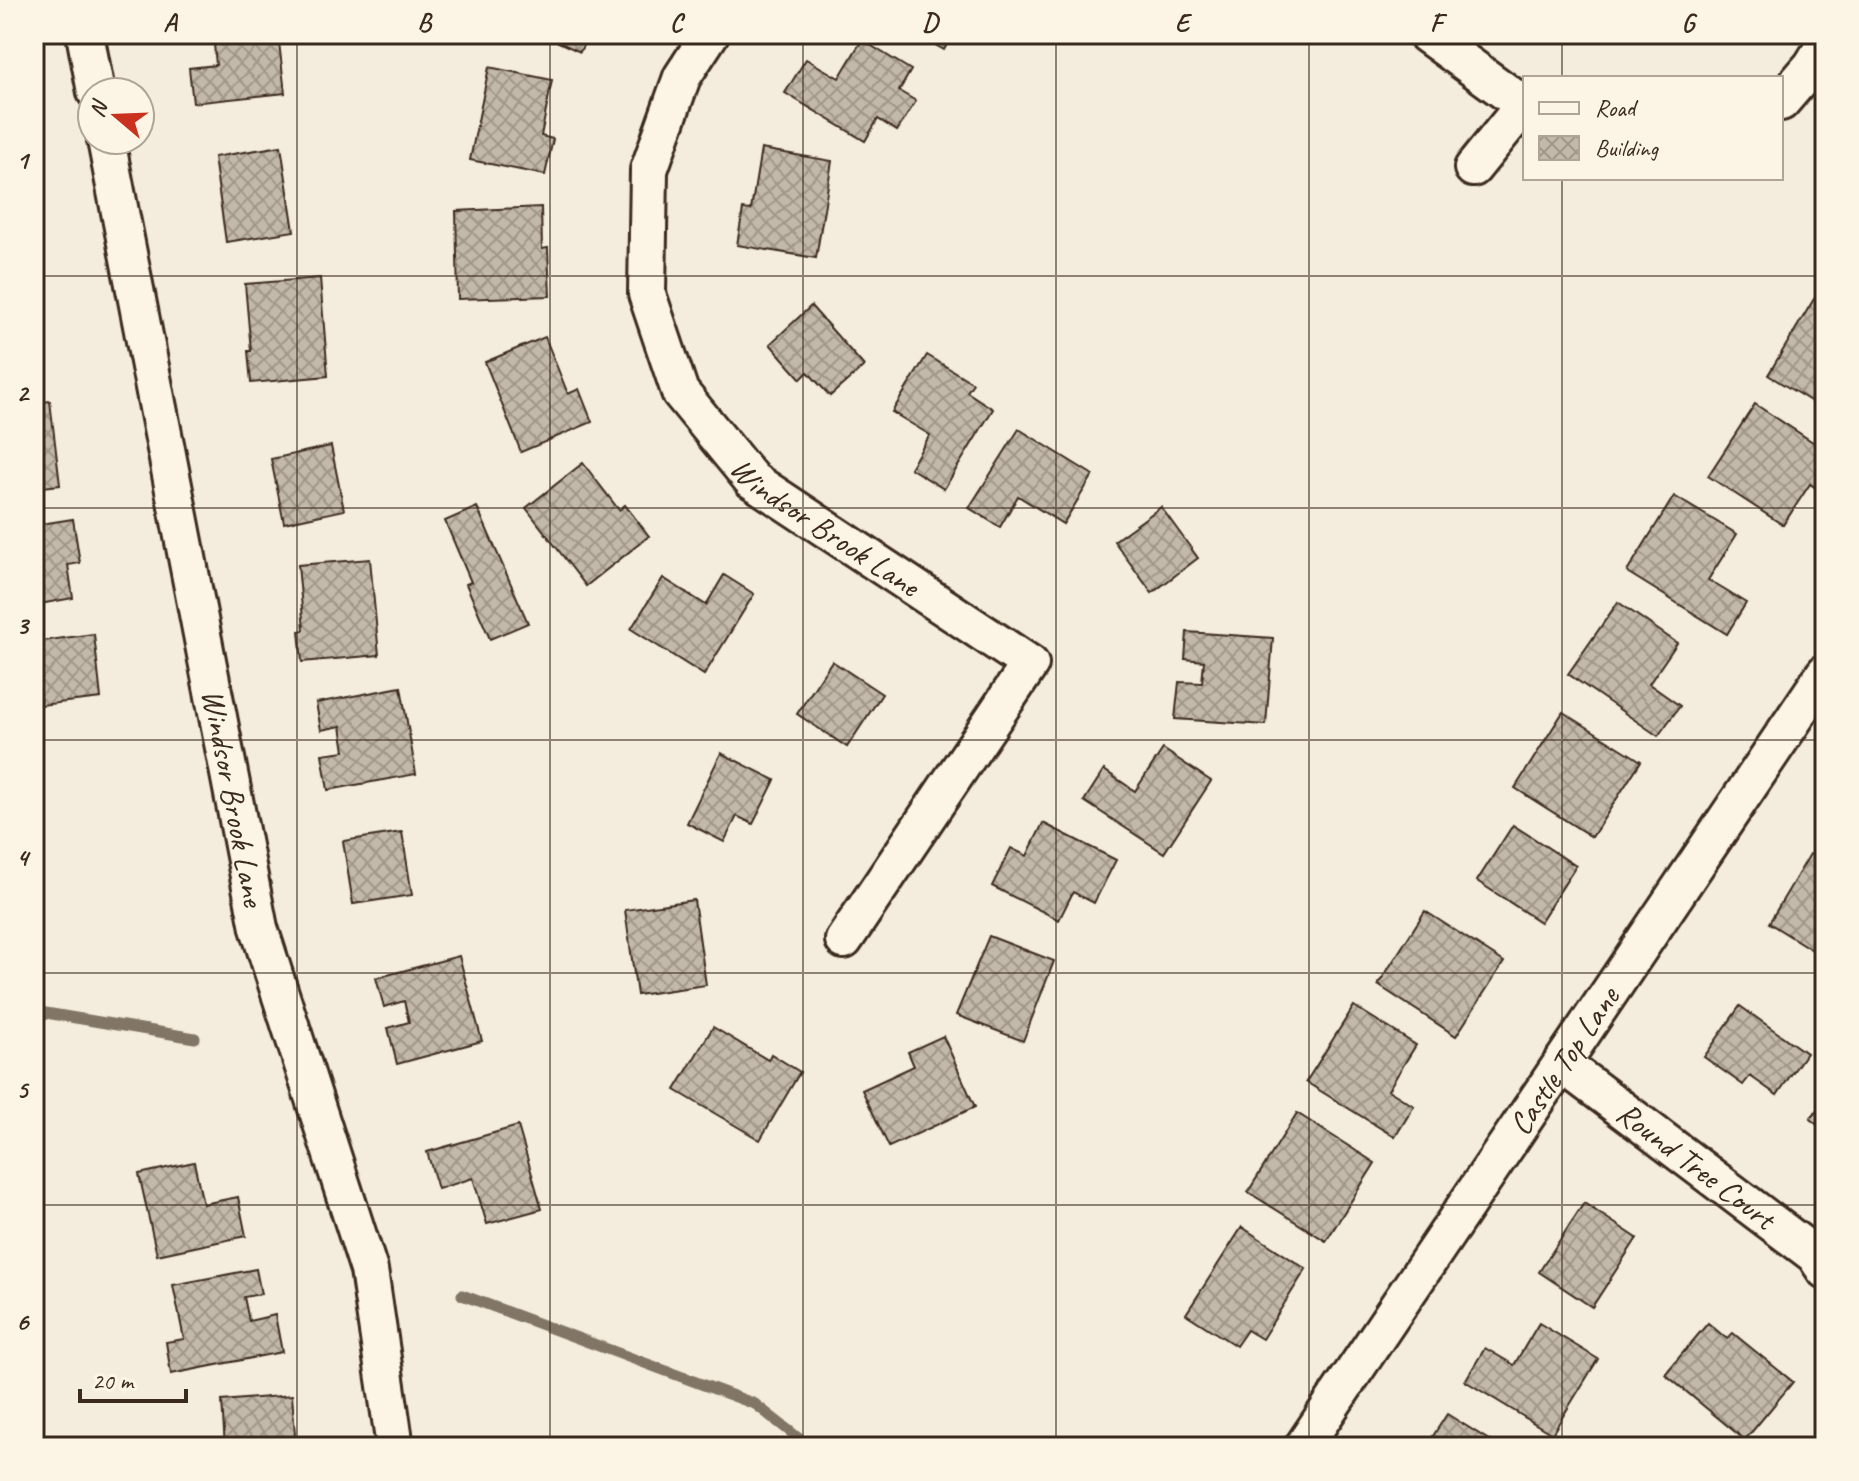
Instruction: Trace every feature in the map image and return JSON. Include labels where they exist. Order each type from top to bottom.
[{"type":"street","points":[[85,34],[93,76]]},
{"type":"street","name":"Windsor Brook Lane","points":[[710,34],[682,77],[649,170],[647,294],[680,392],[752,480],[1030,664],[844,940]]},
{"type":"street","points":[[1426,34],[1523,104]]},
{"type":"street","points":[[1783,100],[1812,66],[1825,45]]},
{"type":"street","points":[[1473,168],[1523,106]]},
{"type":"street","name":"Windsor Brook Lane","points":[[109,156],[259,928],[369,1270],[395,1447]]},
{"type":"street","name":"Castle Top Lane","points":[[1303,1447],[1825,673]]},
{"type":"street","name":"Round Tree Court","points":[[1562,1064],[1815,1255],[1825,1270]]},
{"type":"building","points":[[213,34],[278,34],[285,93],[193,103],[189,68],[216,65]]},
{"type":"building","points":[[541,34],[588,34],[580,52]]},
{"type":"building","points":[[916,34],[953,34],[944,50]]},
{"type":"building","points":[[862,40],[911,70],[899,91],[916,101],[897,131],[878,119],[865,141],[785,93],[806,59],[839,78]]},
{"type":"building","points":[[489,67],[552,80],[541,136],[553,139],[545,175],[470,160]]},
{"type":"building","points":[[281,146],[294,231],[226,242],[214,157]]},
{"type":"building","points":[[761,149],[832,161],[816,258],[737,245],[743,209],[751,210]]},
{"type":"building","points":[[541,207],[542,249],[548,248],[550,296],[458,299],[456,211]]},
{"type":"building","points":[[320,278],[328,376],[251,383],[245,284]]},
{"type":"building","points":[[1814,299],[1825,306],[1825,410],[1768,375]]},
{"type":"building","points":[[811,306],[864,366],[830,396],[808,372],[801,379],[770,344]]},
{"type":"building","points":[[38,327],[45,364],[34,366],[34,328]]},
{"type":"building","points":[[545,337],[568,394],[579,389],[592,422],[521,452],[485,362]]},
{"type":"building","points":[[927,355],[973,383],[967,392],[993,409],[944,489],[910,468],[930,435],[892,412]]},
{"type":"building","points":[[50,401],[60,485],[34,488],[34,403]]},
{"type":"building","points":[[1755,404],[1825,450],[1825,490],[1823,493],[1810,484],[1783,525],[1708,476]]},
{"type":"building","points":[[1019,429],[1093,475],[1063,524],[1018,496],[1000,527],[969,508]]},
{"type":"building","points":[[331,446],[344,510],[284,523],[271,459]]},
{"type":"building","points":[[583,463],[619,510],[625,505],[649,536],[586,586],[526,508]]},
{"type":"building","points":[[1674,496],[1737,534],[1708,580],[1746,603],[1727,634],[1627,572]]},
{"type":"building","points":[[477,507],[528,623],[490,639],[466,584],[471,582],[445,521]]},
{"type":"building","points":[[1161,507],[1198,558],[1152,593],[1114,541]]},
{"type":"building","points":[[73,519],[80,563],[68,565],[73,598],[34,605],[34,525]]},
{"type":"building","points":[[370,559],[379,655],[302,662],[299,631],[304,630],[298,565]]},
{"type":"building","points":[[724,575],[754,594],[704,675],[631,629],[663,578],[706,605]]},
{"type":"building","points":[[1618,602],[1677,643],[1649,684],[1680,706],[1658,736],[1568,674]]},
{"type":"building","points":[[1187,632],[1273,638],[1266,725],[1175,719],[1179,682],[1202,683],[1204,661],[1185,659]]},
{"type":"building","points":[[94,634],[101,698],[41,705],[34,642]]},
{"type":"building","points":[[832,661],[882,694],[847,747],[797,714]]},
{"type":"building","points":[[401,687],[416,774],[328,790],[322,754],[345,751],[341,726],[321,730],[316,703]]},
{"type":"building","points":[[1563,712],[1641,761],[1592,837],[1515,788]]},
{"type":"building","points":[[1163,749],[1211,781],[1164,853],[1084,801],[1104,770],[1135,791]]},
{"type":"building","points":[[721,753],[775,780],[753,824],[737,816],[724,842],[687,823]]},
{"type":"building","points":[[1043,823],[1116,860],[1094,903],[1073,892],[1059,920],[992,886],[1011,848],[1027,856]]},
{"type":"building","points":[[1513,825],[1576,866],[1540,922],[1477,881]]},
{"type":"building","points":[[402,832],[412,895],[353,904],[343,841]]},
{"type":"building","points":[[1810,854],[1825,863],[1825,958],[1769,923]]},
{"type":"building","points":[[694,900],[706,985],[637,995],[625,910]]},
{"type":"building","points":[[1425,911],[1504,962],[1456,1036],[1378,985]]},
{"type":"building","points":[[989,936],[1054,961],[1023,1041],[956,1015]]},
{"type":"building","points":[[459,956],[482,1041],[397,1064],[388,1028],[409,1022],[404,1001],[384,1007],[376,978]]},
{"type":"building","points":[[1354,1006],[1416,1045],[1388,1090],[1414,1106],[1395,1137],[1306,1082]]},
{"type":"building","points":[[1740,1006],[1806,1053],[1777,1095],[1750,1076],[1743,1085],[1704,1057]]},
{"type":"building","points":[[713,1027],[768,1060],[771,1054],[800,1072],[760,1140],[675,1090]]},
{"type":"building","points":[[943,1036],[975,1107],[889,1147],[862,1090],[914,1066],[908,1052]]},
{"type":"building","points":[[1825,1101],[1825,1131],[1810,1119]]},
{"type":"building","points":[[1297,1113],[1375,1163],[1326,1241],[1248,1192]]},
{"type":"building","points":[[518,1126],[542,1209],[487,1224],[473,1178],[438,1189],[427,1152]]},
{"type":"building","points":[[194,1162],[203,1204],[238,1197],[246,1236],[157,1255],[139,1174]]},
{"type":"building","points":[[1584,1203],[1637,1238],[1592,1307],[1539,1272]]},
{"type":"building","points":[[1242,1227],[1306,1269],[1262,1339],[1247,1330],[1236,1346],[1186,1314]]},
{"type":"building","points":[[256,1269],[261,1294],[244,1297],[249,1321],[275,1315],[282,1352],[171,1374],[166,1342],[184,1339],[173,1285]]},
{"type":"building","points":[[1539,1323],[1598,1359],[1552,1434],[1465,1381],[1485,1348],[1514,1365]]},
{"type":"building","points":[[1708,1323],[1727,1339],[1733,1333],[1793,1382],[1745,1440],[1665,1374]]},
{"type":"building","points":[[292,1395],[296,1447],[225,1447],[222,1401]]},
{"type":"building","points":[[1447,1414],[1500,1447],[1426,1447]]},
{"type":"building","points":[[503,1441],[555,1447],[502,1447]]},
{"type":"waterway","points":[[34,1011],[195,1038]]},
{"type":"waterway","points":[[462,1295],[755,1404],[810,1447]]}]
